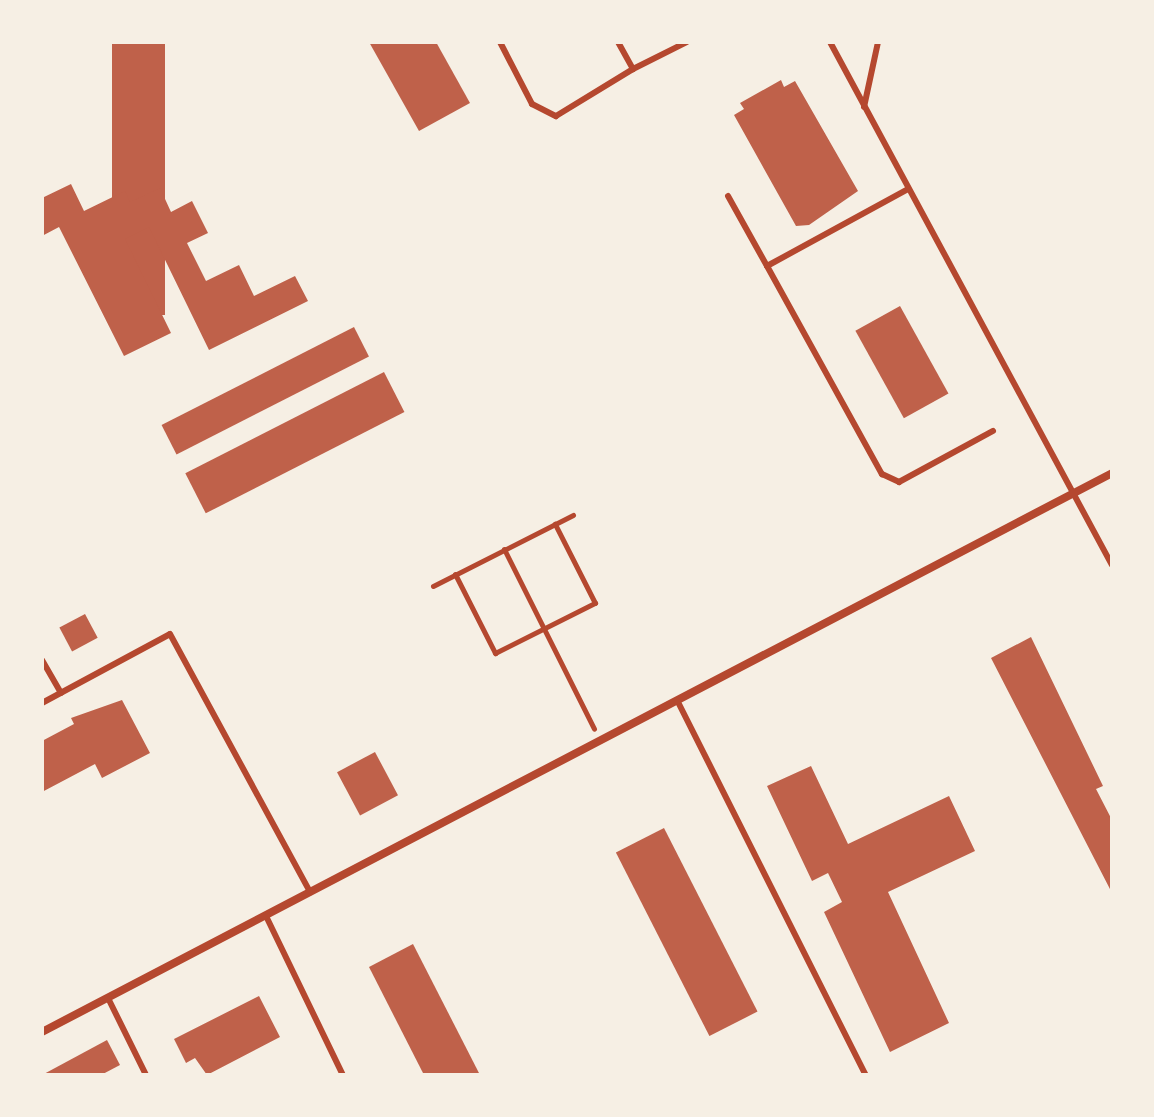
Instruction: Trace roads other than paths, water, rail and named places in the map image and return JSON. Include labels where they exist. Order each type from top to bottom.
[{"type":"street","points":[[42,1032],[109,1000],[1112,473]]},
{"type":"lane","points":[[500,42],[532,104],[556,116],[633,69],[687,42]]},
{"type":"lane","points":[[618,42],[633,69]]},
{"type":"lane","points":[[830,42],[1112,565]]},
{"type":"lane","points":[[864,107],[878,42]]},
{"type":"lane","points":[[767,266],[908,189]]},
{"type":"lane","points":[[728,196],[882,474],[899,482],[993,431]]},
{"type":"lane","points":[[42,703],[170,634],[310,892]]},
{"type":"lane","points":[[42,660],[61,693]]},
{"type":"lane","points":[[677,700],[866,1075]]},
{"type":"lane","points":[[266,916],[343,1075]]},
{"type":"lane","points":[[109,1000],[146,1075]]}]
